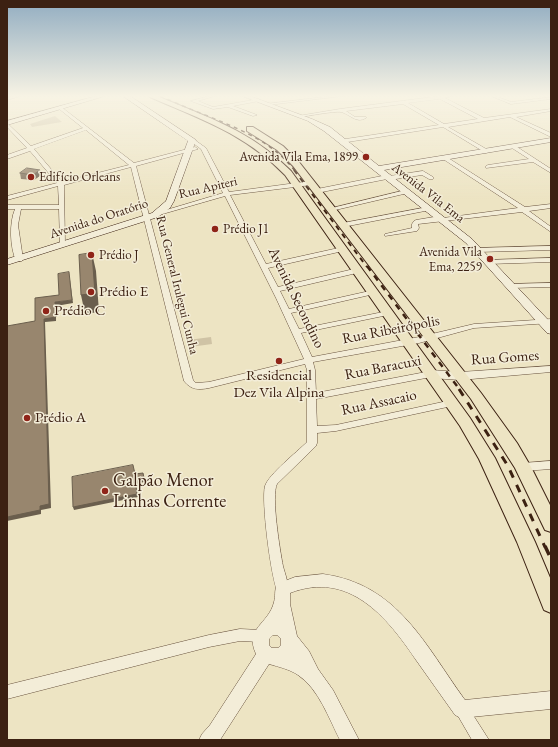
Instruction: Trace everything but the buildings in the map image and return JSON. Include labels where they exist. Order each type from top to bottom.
[{"type":"main road","points":[[172,131],[191,145],[202,148]]},
{"type":"main road","points":[[230,131],[250,140],[276,159],[374,292],[465,422],[495,474],[526,542],[549,598]]},
{"type":"main road","points":[[253,131],[280,148],[296,164],[460,376],[503,435],[523,467],[551,525]]},
{"type":"main road","name":"Avenida Vila Ema","points":[[328,131],[469,241],[510,286],[547,321],[551,330]]},
{"type":"main road","points":[[377,169],[551,140]]},
{"type":"main road","name":"Avenida do Oratório","points":[[7,262],[159,213],[170,202],[191,145]]},
{"type":"street","points":[[14,131],[61,184],[63,244]]},
{"type":"street","points":[[7,157],[79,131]]},
{"type":"street","points":[[91,131],[133,165]]},
{"type":"street","points":[[341,141],[410,131]]},
{"type":"street","points":[[451,131],[486,151]]},
{"type":"street","points":[[7,198],[133,165],[191,145]]},
{"type":"street","points":[[514,146],[549,169]]},
{"type":"street","name":"Avenida Secondino","points":[[202,148],[276,290],[309,360],[311,370],[312,443],[273,481],[268,494],[282,596]]},
{"type":"street","points":[[445,158],[550,227]]},
{"type":"street","points":[[488,167],[534,160]]},
{"type":"street","name":"Rua General Irulegui Cunha","points":[[133,165],[191,385]]},
{"type":"street","name":"Rua Apiteri","points":[[159,213],[226,194],[295,183],[314,187],[422,173],[431,178]]},
{"type":"street","points":[[331,208],[406,192]]},
{"type":"street","points":[[387,235],[415,230],[416,222],[551,206]]},
{"type":"street","points":[[7,207],[62,207]]},
{"type":"street","points":[[19,207],[17,210],[15,234],[19,259]]},
{"type":"street","points":[[343,224],[428,209]]},
{"type":"street","points":[[477,250],[551,248]]},
{"type":"street","points":[[264,267],[343,249]]},
{"type":"street","points":[[488,262],[551,260]]},
{"type":"street","points":[[276,290],[358,270]]},
{"type":"street","points":[[510,286],[551,285]]},
{"type":"street","points":[[286,312],[374,292]]},
{"type":"street","points":[[296,332],[388,313]]},
{"type":"street","name":"Rua Ribeirópolis","points":[[191,385],[196,387],[209,385],[309,360],[430,338],[488,324],[547,321]]},
{"type":"street","name":"Rua Gomes","points":[[460,376],[551,370]]},
{"type":"street","name":"Rua Baracuxi","points":[[312,397],[431,374],[460,376]]},
{"type":"street","name":"Rua Assacaio","points":[[313,430],[336,428],[452,403]]},
{"type":"street","points":[[523,467],[551,465]]},
{"type":"street","points":[[312,675],[296,665],[271,655],[260,646],[264,633],[282,596],[298,582],[338,582],[369,597],[386,608],[402,625],[481,740]]},
{"type":"street","points":[[208,740],[271,655],[285,653],[288,650],[289,638],[282,596]]},
{"type":"street","points":[[7,692],[210,641],[240,635],[264,633],[273,628],[282,629],[306,660],[312,675],[350,740]]},
{"type":"street","points":[[461,709],[551,700]]},
{"type":"shaded area","points":[[211,337],[212,344],[190,347],[188,340]]},
{"type":"railway","points":[[242,131],[256,138],[277,152],[295,171]]},
{"type":"railway","points":[[294,170],[367,267]]},
{"type":"railway","points":[[367,266],[460,390]]},
{"type":"railway","points":[[459,389],[508,466],[545,547]]},
{"type":"railway","points":[[545,546],[551,559]]},
{"type":"place","name":"Avenida Vila Ema, 1899","points":[[366,157]]},
{"type":"place","name":"Edifício Orleans","points":[[31,177]]},
{"type":"place","name":"Prédio J1","points":[[215,229]]},
{"type":"place","name":"Prédio J","points":[[91,255]]},
{"type":"place","name":"Avenida Vila Ema, 2259","points":[[490,259]]},
{"type":"place","name":"Prédio E","points":[[91,292]]},
{"type":"place","name":"Prédio C","points":[[46,311]]},
{"type":"place","name":"Residencial Dez Vila Alpina","points":[[279,361]]},
{"type":"place","name":"Prédio A","points":[[27,418]]},
{"type":"place","name":"Galpão Menor Linhas Corrente","points":[[105,491]]}]
